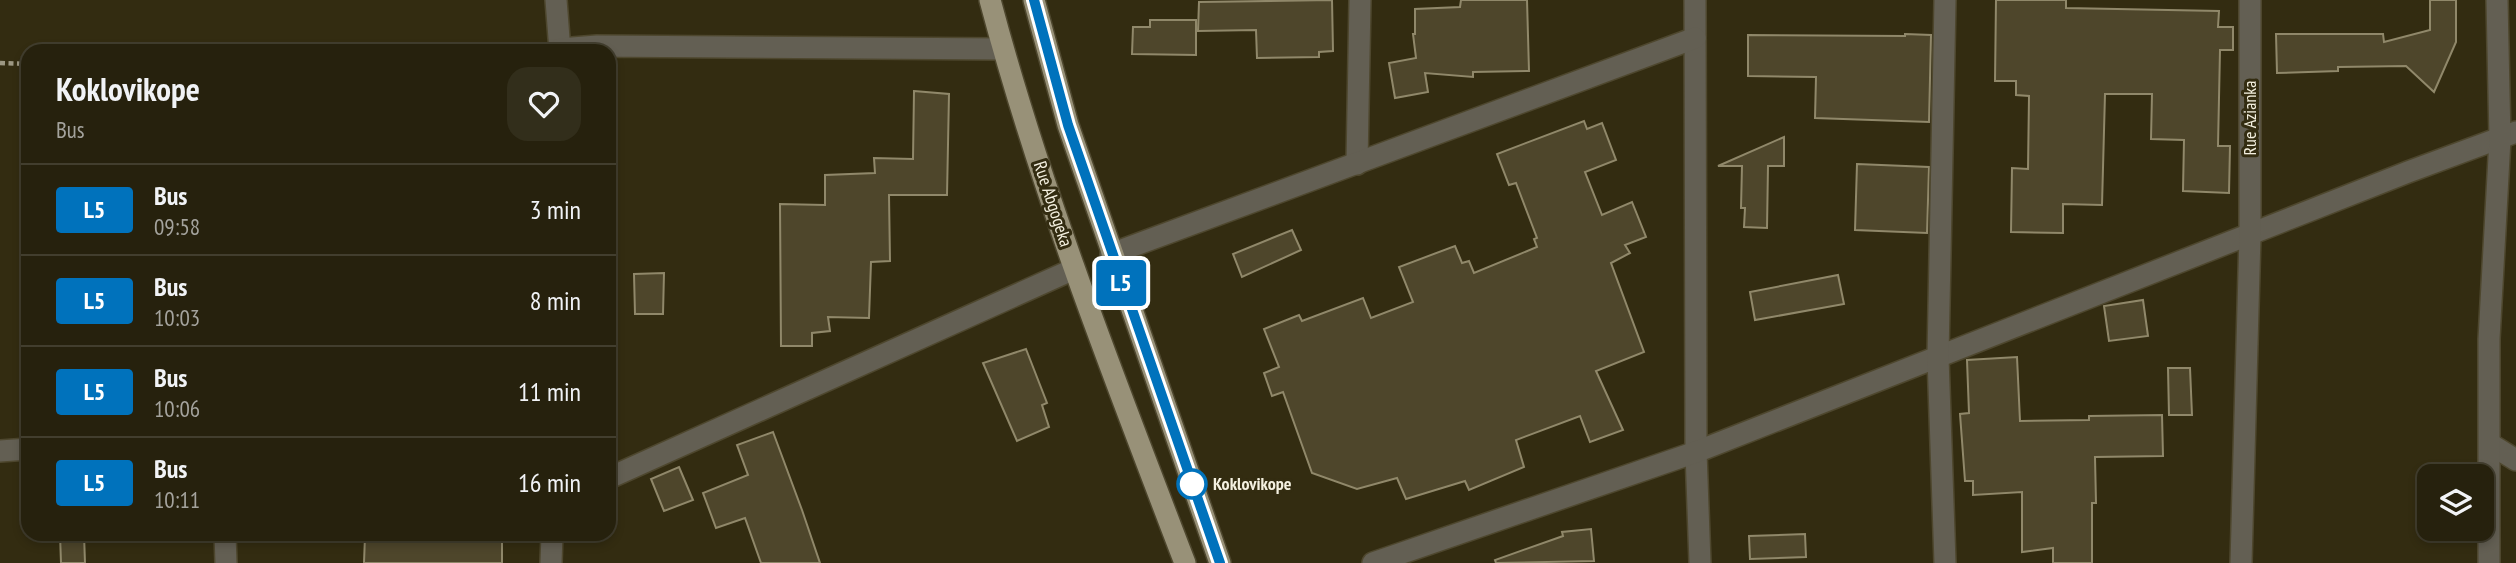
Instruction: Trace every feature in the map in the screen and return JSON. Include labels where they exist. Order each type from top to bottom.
[{"type":"main road","name":"Rue Abgogeka","points":[[990,0],[1003,49],[1074,269],[1185,563]]},
{"type":"main road","points":[[1034,0],[1068,125],[1220,563]]},
{"type":"street","points":[[556,0],[560,44]]},
{"type":"street","points":[[1357,164],[1360,0]]},
{"type":"street","points":[[1695,0],[1696,452],[1700,563]]},
{"type":"street","points":[[1945,0],[1938,357],[1945,563]]},
{"type":"street","name":"Rue Azianka","points":[[2241,563],[2249,235],[2250,0]]},
{"type":"street","points":[[2489,563],[2489,339],[2508,135],[2497,0]]},
{"type":"street","points":[[1111,254],[1695,38]]},
{"type":"street","points":[[616,46],[1003,49]]},
{"type":"street","points":[[1373,563],[1696,452],[2508,135]]},
{"type":"street","points":[[616,475],[1074,269]]},
{"type":"street","points":[[2490,444],[2516,460]]},
{"type":"street","points":[[0,451],[21,450]]},
{"type":"street","points":[[225,541],[226,563]]},
{"type":"street","points":[[551,563],[552,541]]},
{"type":"path","points":[[0,63],[21,64]]},
{"type":"building","points":[[1332,0],[1333,51],[1319,52],[1319,57],[1257,58],[1256,30],[1198,31],[1199,2]]},
{"type":"building","points":[[1461,0],[1527,0],[1529,71],[1473,72],[1473,77],[1425,73],[1428,92],[1395,98],[1389,63],[1416,58],[1413,34],[1415,9],[1460,7]]},
{"type":"building","points":[[1996,0],[2066,0],[2066,8],[2219,11],[2218,27],[2233,27],[2233,50],[2220,50],[2218,146],[2230,146],[2229,193],[2183,191],[2184,140],[2151,139],[2152,94],[2105,94],[2102,205],[2063,204],[2063,233],[2011,232],[2012,168],[2028,169],[2029,96],[2016,95],[2016,81],[1995,81]]},
{"type":"building","points":[[2430,0],[2456,0],[2456,42],[2434,92],[2406,66],[2338,67],[2338,71],[2277,73],[2276,34],[2383,34],[2384,42],[2430,30]]},
{"type":"building","points":[[1150,20],[1196,20],[1196,55],[1132,54],[1133,27],[1150,27]]},
{"type":"building","points":[[1748,35],[1931,35],[1929,122],[1815,118],[1816,77],[1748,76]]},
{"type":"building","points":[[914,91],[949,94],[947,195],[889,195],[890,261],[871,262],[869,318],[828,317],[830,331],[812,333],[812,346],[781,346],[780,204],[825,205],[825,175],[875,173],[874,158],[913,159]]},
{"type":"building","points":[[1584,121],[1587,129],[1602,123],[1616,160],[1585,172],[1602,215],[1632,202],[1646,237],[1625,245],[1630,253],[1611,263],[1644,352],[1596,371],[1623,430],[1590,442],[1580,416],[1516,440],[1524,467],[1469,490],[1465,481],[1406,499],[1397,478],[1357,489],[1312,473],[1283,392],[1272,396],[1264,373],[1279,367],[1264,329],[1299,315],[1302,321],[1363,298],[1371,318],[1413,302],[1399,267],[1455,246],[1462,263],[1469,261],[1474,273],[1537,247],[1534,239],[1537,238],[1516,183],[1509,185],[1497,154]]},
{"type":"building","points":[[1784,137],[1784,166],[1768,166],[1767,228],[1744,227],[1745,208],[1741,208],[1742,166],[1718,166]]},
{"type":"building","points":[[1857,164],[1929,167],[1927,233],[1855,230]]},
{"type":"building","points":[[1292,230],[1301,250],[1242,277],[1233,254]]},
{"type":"building","points":[[664,273],[663,314],[635,314],[634,274]]},
{"type":"building","points":[[1838,275],[1844,304],[1755,320],[1750,292]]},
{"type":"building","points":[[2143,300],[2148,336],[2109,341],[2104,306]]},
{"type":"building","points":[[1026,349],[1047,403],[1042,405],[1049,427],[1017,441],[983,363]]},
{"type":"building","points":[[2017,357],[2020,421],[2162,415],[2163,456],[2095,457],[2096,503],[2092,503],[2092,563],[2053,563],[2053,548],[2022,552],[2022,492],[1973,495],[1973,481],[1965,481],[1960,414],[1969,413],[1967,360]]},
{"type":"building","points":[[2168,368],[2190,368],[2192,415],[2169,415]]},
{"type":"building","points":[[773,432],[820,563],[761,563],[745,518],[716,528],[703,493],[748,475],[737,445]]},
{"type":"building","points":[[679,467],[693,500],[664,511],[651,479]]},
{"type":"building","points":[[1591,529],[1594,561],[1496,563],[1495,560],[1563,536],[1562,532]]},
{"type":"building","points":[[1805,534],[1806,557],[1750,559],[1749,536]]},
{"type":"building","points":[[60,541],[84,541],[85,563],[61,563]]},
{"type":"building","points":[[365,541],[502,541],[502,563],[364,563]]},
{"type":"bus line","name":"L5","points":[[1034,0],[1068,125],[1220,563]]},
{"type":"place","name":"Koklovikope","points":[[1192,484]]}]
